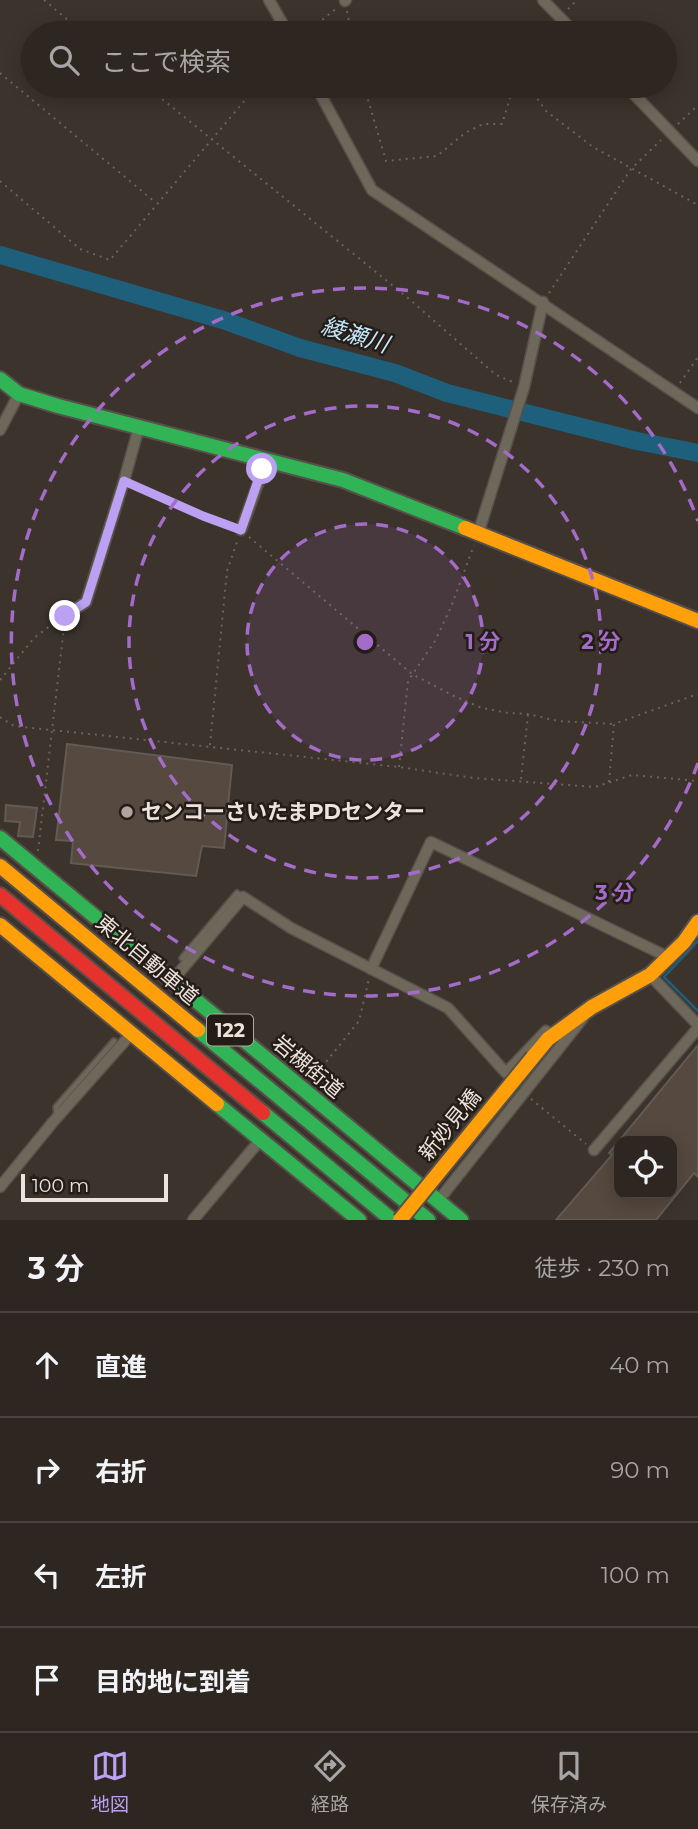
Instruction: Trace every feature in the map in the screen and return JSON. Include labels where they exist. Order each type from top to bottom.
[{"type":"main road","points":[[0,379],[19,394],[343,480],[698,621]]},
{"type":"main road","name":"岩槻街道","points":[[0,838],[461,1220]]},
{"type":"main road","name":"東北自動車道","points":[[0,866],[428,1220]]},
{"type":"main road","name":"東北自動車道","points":[[0,895],[393,1220]]},
{"type":"main road","name":"新妙見橋","points":[[400,1220],[554,1035],[592,1007],[650,975],[670,958],[698,922]]},
{"type":"main road","points":[[0,925],[359,1220]]},
{"type":"street","points":[[269,0],[281,21]]},
{"type":"street","points":[[543,0],[563,21]]},
{"type":"street","points":[[322,98],[372,190],[698,408]]},
{"type":"street","points":[[637,98],[698,161]]},
{"type":"street","points":[[478,534],[524,387],[542,302]]},
{"type":"street","points":[[0,430],[19,394]]},
{"type":"street","points":[[65,616],[86,602],[139,427]]},
{"type":"street","points":[[241,530],[267,459]]},
{"type":"street","points":[[371,969],[431,842],[670,958]]},
{"type":"street","points":[[172,981],[243,897],[291,928],[448,1009],[506,1073],[546,1031],[554,1035]]},
{"type":"street","points":[[594,1150],[698,1026],[650,975]]},
{"type":"street","points":[[438,1200],[592,1007]]},
{"type":"street","points":[[0,1187],[57,1117],[132,1033]]},
{"type":"street","points":[[193,1220],[261,1139]]},
{"type":"lane","points":[[181,958],[237,893],[243,897]]},
{"type":"lane","points":[[57,1117],[56,1107],[114,1041]]},
{"type":"path","points":[[44,0],[69,21]]},
{"type":"path","points":[[559,17],[577,0]]},
{"type":"path","points":[[321,21],[346,1],[349,21]]},
{"type":"path","points":[[0,73],[21,90]]},
{"type":"path","points":[[30,98],[156,203]]},
{"type":"path","points":[[160,98],[408,298],[496,375],[524,387]]},
{"type":"path","points":[[0,181],[80,249],[110,260],[246,98]]},
{"type":"path","points":[[368,98],[386,161],[437,156],[465,133],[483,124],[502,124],[510,98]]},
{"type":"path","points":[[536,98],[546,111],[593,147],[698,205]]},
{"type":"path","points":[[542,302],[631,169],[698,105]]},
{"type":"path","points":[[673,393],[698,357]]},
{"type":"path","points":[[124,481],[241,530],[412,674],[482,708],[558,721],[614,724],[698,694]]},
{"type":"path","points":[[210,746],[227,571],[241,530]]},
{"type":"path","points":[[399,767],[408,681],[435,641],[451,607],[478,534]]},
{"type":"path","points":[[0,680],[34,638],[65,616]]},
{"type":"path","points":[[38,851],[65,616]]},
{"type":"path","points":[[521,780],[528,714]]},
{"type":"path","points":[[0,717],[13,726],[399,767],[474,778],[595,787],[632,775],[698,781]]},
{"type":"path","points":[[609,782],[614,724]]},
{"type":"path","points":[[303,1090],[359,1021],[371,969]]},
{"type":"path","points":[[525,1093],[594,1150]]},
{"type":"building","points":[[67,744],[232,765],[224,848],[202,846],[196,876],[71,863],[73,841],[56,840]]},
{"type":"building","points":[[6,805],[37,808],[33,837],[18,836],[20,822],[5,821]]},
{"type":"building","points":[[698,1045],[698,1177],[694,1173],[677,1194],[677,1136],[623,1136]]},
{"type":"building","points":[[614,1147],[614,1199],[673,1199],[656,1220],[556,1220],[612,1155],[609,1153]]},
{"type":"waterway","name":"綾瀬川","points":[[0,255],[223,320],[300,348],[395,373],[447,393],[637,441],[698,453]]},
{"type":"waterway","points":[[698,941],[664,977],[698,1011]]},
{"type":"traffic: fast","points":[[0,379],[19,394],[343,480],[465,528]]},
{"type":"traffic: fast","points":[[0,838],[461,1220]]},
{"type":"traffic: fast","points":[[198,1030],[428,1220]]},
{"type":"traffic: fast","points":[[217,1104],[359,1220]]},
{"type":"traffic: fast","points":[[263,1113],[392,1220]]},
{"type":"traffic: slow","points":[[465,528],[698,621]]},
{"type":"traffic: slow","points":[[0,866],[198,1030]]},
{"type":"traffic: slow","points":[[533,1057],[548,1039],[592,1007],[650,975],[684,942],[698,922]]},
{"type":"traffic: slow","points":[[0,925],[217,1104]]},
{"type":"traffic: slow","points":[[400,1220],[533,1057]]},
{"type":"traffic: jam","points":[[0,895],[263,1113]]},
{"type":"place","name":"センコーさいたまPDセンター","points":[[127,812]]},
{"type":"route","points":[[65,616],[86,602],[124,481],[241,530],[262,469]]}]
